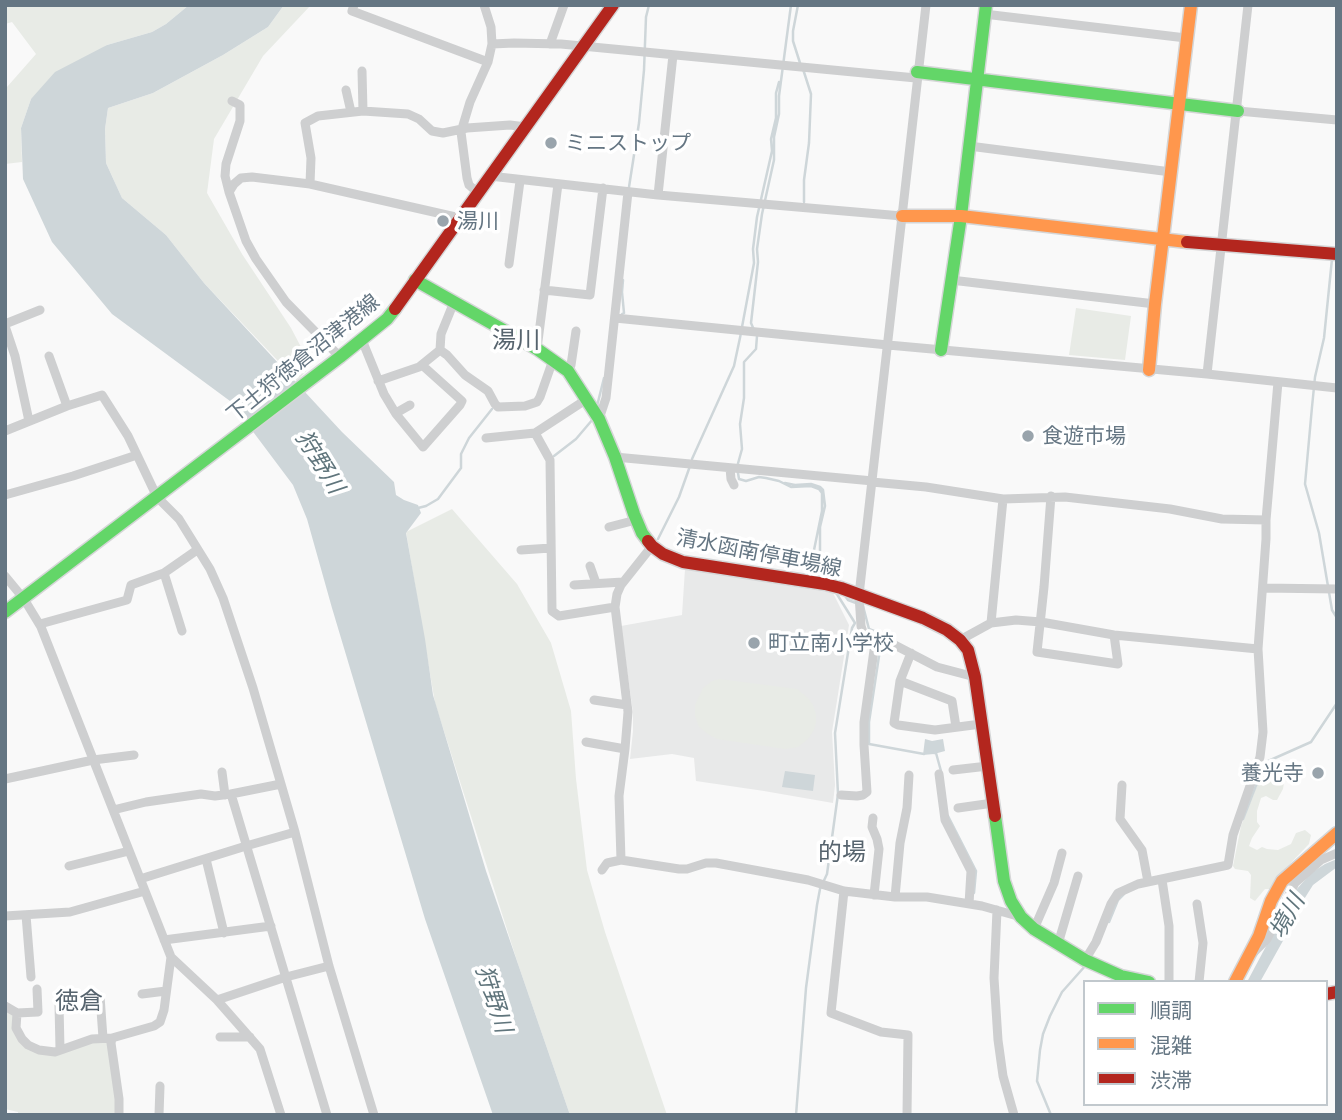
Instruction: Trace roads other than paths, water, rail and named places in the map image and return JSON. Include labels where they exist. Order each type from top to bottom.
[{"type":"main road","name":"下土狩徳倉沼津港線","points":[[5,612],[337,360],[387,318],[613,5]]},
{"type":"main road","points":[[1149,370],[1191,5]]},
{"type":"main road","points":[[941,350],[961,216],[985,10]]},
{"type":"main road","points":[[917,75],[976,79],[1238,111]]},
{"type":"main road","points":[[902,216],[961,216],[1221,246],[1337,254]]},
{"type":"main road","name":"清水函南停車場線","points":[[415,280],[537,349],[567,371],[598,419],[615,457],[642,533],[652,546],[663,554],[679,562],[825,584],[923,618],[960,640]]},
{"type":"main road","points":[[960,640],[968,650],[975,677],[1004,881],[1011,901],[1021,917],[1034,929],[1058,944],[1118,975],[1140,980]]},
{"type":"main road","points":[[1236,980],[1259,936],[1271,901],[1282,881],[1337,833]]},
{"type":"street","points":[[354,5],[352,11],[488,62]]},
{"type":"street","points":[[478,193],[469,185],[467,178],[461,129],[472,96],[488,62],[492,44],[491,27],[484,5]]},
{"type":"street","points":[[926,5],[859,595],[861,626],[868,636],[887,641],[937,667],[975,677]]},
{"type":"street","points":[[1207,374],[1248,5]]},
{"type":"street","points":[[551,44],[560,6]]},
{"type":"street","points":[[985,10],[1186,38]]},
{"type":"street","points":[[492,44],[585,46],[917,75]]},
{"type":"street","points":[[659,195],[673,55]]},
{"type":"street","points":[[362,71],[363,111]]},
{"type":"street","points":[[346,90],[351,112]]},
{"type":"street","points":[[232,101],[240,105],[240,121],[226,164],[225,176],[246,241],[286,302],[337,360]]},
{"type":"street","points":[[310,184],[311,158],[304,122],[317,116],[363,111],[408,114],[437,132],[510,125],[526,127]]},
{"type":"street","points":[[1238,111],[1337,120]]},
{"type":"street","points":[[969,146],[1171,172]]},
{"type":"street","points":[[490,176],[628,192],[902,216]]},
{"type":"street","points":[[229,192],[241,178],[252,177],[310,184],[460,218]]},
{"type":"street","points":[[509,264],[520,181]]},
{"type":"street","points":[[537,349],[558,184]]},
{"type":"street","points":[[544,290],[590,295],[603,188]]},
{"type":"street","points":[[598,419],[606,398],[628,192]]},
{"type":"street","points":[[951,279],[1155,304]]},
{"type":"street","points":[[378,381],[422,365],[440,350],[441,334],[454,302]]},
{"type":"street","points":[[29,421],[18,366],[5,325],[40,310]]},
{"type":"street","points":[[615,318],[1337,388]]},
{"type":"street","points":[[567,371],[571,365],[576,331]]},
{"type":"street","points":[[362,340],[378,381],[396,413],[423,447],[460,405],[461,398],[422,365]]},
{"type":"street","points":[[440,350],[465,375],[488,391],[495,404],[501,407],[525,407],[537,402],[553,360]]},
{"type":"street","points":[[49,356],[66,406]]},
{"type":"street","points":[[1085,960],[1096,942],[1115,896],[1130,886],[1228,865],[1233,835],[1260,757],[1263,732],[1258,649],[1278,382]]},
{"type":"street","points":[[5,431],[66,406],[102,395],[128,436],[157,497],[179,519],[211,569],[253,688],[295,832],[329,966],[374,1115]]},
{"type":"street","points":[[486,438],[535,433],[587,399]]},
{"type":"street","points":[[396,413],[410,405]]},
{"type":"street","points":[[535,433],[550,460],[552,611],[559,616],[615,607]]},
{"type":"street","points":[[5,495],[137,455]]},
{"type":"street","points":[[615,457],[926,487],[1003,499],[1051,496],[1170,509],[1222,519],[1266,520]]},
{"type":"street","points":[[730,468],[734,485]]},
{"type":"street","points":[[1051,496],[1037,652],[1118,664],[1114,635]]},
{"type":"street","points":[[991,623],[1003,499]]},
{"type":"street","points":[[609,527],[636,520]]},
{"type":"street","points":[[621,860],[620,796],[627,705],[615,607],[617,594],[624,582],[652,546]]},
{"type":"street","points":[[521,550],[551,548]]},
{"type":"street","points":[[40,624],[127,600],[131,585],[164,573],[197,550]]},
{"type":"street","points":[[590,566],[596,583]]},
{"type":"street","points":[[164,573],[182,631]]},
{"type":"street","points":[[5,576],[40,624],[171,957],[217,1000],[260,1049],[281,1115]]},
{"type":"street","points":[[575,585],[624,582]]},
{"type":"street","points":[[1263,587],[1337,589]]},
{"type":"street","points":[[960,640],[991,623],[1016,620],[1114,635],[1258,649]]},
{"type":"street","points":[[841,795],[857,796],[867,792],[864,722],[875,638]]},
{"type":"street","points":[[911,653],[900,681],[894,723],[935,730],[981,724]]},
{"type":"street","points":[[900,681],[952,701],[956,727]]},
{"type":"street","points":[[594,700],[627,705]]},
{"type":"street","points":[[586,742],[625,749]]},
{"type":"street","points":[[5,779],[93,760],[134,755]]},
{"type":"street","points":[[953,770],[988,766]]},
{"type":"street","points":[[222,772],[327,1115]]},
{"type":"street","points":[[939,774],[945,820],[971,871],[968,904]]},
{"type":"street","points":[[895,897],[909,775]]},
{"type":"street","points":[[113,810],[146,802],[201,794],[215,796],[281,784]]},
{"type":"street","points":[[1122,785],[1120,819],[1142,850],[1148,882]]},
{"type":"street","points":[[958,808],[993,803]]},
{"type":"street","points":[[873,818],[872,827],[879,849],[874,895]]},
{"type":"street","points":[[140,879],[295,832]]},
{"type":"street","points":[[69,866],[129,851]]},
{"type":"street","points":[[1034,929],[1054,883],[1062,853]]},
{"type":"street","points":[[1248,959],[1267,940],[1295,883],[1321,860],[1337,853]]},
{"type":"street","points":[[206,859],[224,933]]},
{"type":"street","points":[[602,870],[607,863],[621,860],[679,869],[716,863],[814,881],[844,891],[895,897],[927,897],[1021,917]]},
{"type":"street","points":[[1058,944],[1078,876]]},
{"type":"street","points":[[1162,880],[1169,926],[1169,980]]},
{"type":"street","points":[[5,916],[69,912],[145,891]]},
{"type":"street","points":[[844,891],[831,1013],[881,1032],[908,1035],[907,1115]]},
{"type":"street","points":[[1197,904],[1203,943],[1199,980]]},
{"type":"street","points":[[997,910],[994,978],[998,1040],[1003,1076],[1014,1115]]},
{"type":"street","points":[[26,915],[31,977]]},
{"type":"street","points":[[164,940],[271,926]]},
{"type":"street","points":[[17,1013],[16,1028],[22,1039],[39,1050],[55,1052],[92,1039],[154,1027],[160,1022],[164,1010],[171,957]]},
{"type":"street","points":[[217,1000],[329,966]]},
{"type":"street","points":[[5,1006],[17,1013],[37,1012],[37,989]]},
{"type":"street","points":[[142,994],[166,991]]},
{"type":"street","points":[[100,996],[111,1043],[119,1115]]},
{"type":"street","points":[[59,1004],[60,1049]]},
{"type":"street","points":[[220,1037],[250,1037]]},
{"type":"street","points":[[159,1115],[160,1086]]},
{"type":"water","name":"狩野川","points":[[189,5],[284,5],[268,27],[223,55],[153,93],[108,108],[105,129],[106,163],[122,198],[166,235],[204,283],[342,432],[394,482],[396,495],[418,505],[421,513],[406,533],[433,695],[486,871],[570,1115],[493,1115],[425,919],[307,519],[293,485],[230,401],[112,314],[52,242],[23,179],[21,128],[31,99],[55,72],[107,45],[152,32]]},
{"type":"water","points":[[925,739],[943,739],[945,751],[923,755]]},
{"type":"water","points":[[785,771],[815,775],[813,791],[782,787]]},
{"type":"water","name":"境川","points":[[1337,859],[1337,867],[1313,885],[1296,912],[1261,980],[1248,980],[1296,890],[1311,873]]},
{"type":"waterway","points":[[629,187],[639,123],[649,5]]},
{"type":"waterway","points":[[754,330],[751,323],[757,249],[774,160],[774,137],[791,5]]},
{"type":"waterway","points":[[798,5],[793,41],[800,63]]},
{"type":"waterway","points":[[803,69],[811,94],[804,202]]},
{"type":"waterway","points":[[742,327],[754,263],[757,217],[772,151],[771,139],[779,82]]},
{"type":"waterway","points":[[1332,259],[1324,338],[1315,377],[1305,484],[1319,533],[1332,610],[1337,618]]},
{"type":"waterway","points":[[622,314],[623,280]]},
{"type":"waterway","points":[[692,459],[734,366],[741,333]]},
{"type":"waterway","points":[[757,336],[756,349],[744,362],[744,398],[740,424],[742,449],[737,467],[739,479],[746,481],[759,477],[779,481],[791,487],[811,486],[819,489],[822,493],[822,511],[814,550],[816,560],[829,579]]},
{"type":"waterway","points":[[597,406],[604,378]]},
{"type":"waterway","points":[[418,508],[438,499],[461,468],[461,454],[469,438],[492,409]]},
{"type":"waterway","points":[[554,456],[576,439],[593,419]]},
{"type":"waterway","points":[[658,539],[679,497],[690,466]]},
{"type":"waterway","points":[[785,483],[811,484],[823,490],[825,506],[820,527],[820,554],[836,581]]},
{"type":"waterway","points":[[796,1115],[806,988],[817,905],[827,874],[838,794],[835,733],[855,623],[835,591]]},
{"type":"waterway","points":[[843,593],[848,600],[856,603]]},
{"type":"waterway","points":[[863,606],[869,629],[879,633],[880,637]]},
{"type":"waterway","points":[[881,643],[869,722],[869,744],[924,754]]},
{"type":"waterway","points":[[1243,819],[1266,762],[1311,742],[1337,703]]},
{"type":"waterway","points":[[934,753],[941,771]]},
{"type":"waterway","points":[[948,816],[976,871],[974,893]]},
{"type":"waterway","points":[[1109,922],[1118,900],[1124,894]]},
{"type":"waterway","points":[[1051,1115],[1037,1081],[1043,1034],[1062,992],[1086,965]]},
{"type":"place","name":"ミニストップ","points":[[551,143]]},
{"type":"place","name":"湯川","points":[[443,221]]},
{"type":"place","name":"食遊市場","points":[[1028,436]]},
{"type":"place","name":"町立南小学校","points":[[754,643]]},
{"type":"place","name":"養光寺","points":[[1318,773]]},
{"type":"district","name":"湯川","points":[[516,340]]},
{"type":"district","name":"的場","points":[[842,852]]},
{"type":"district","name":"徳倉","points":[[79,1001]]}]
